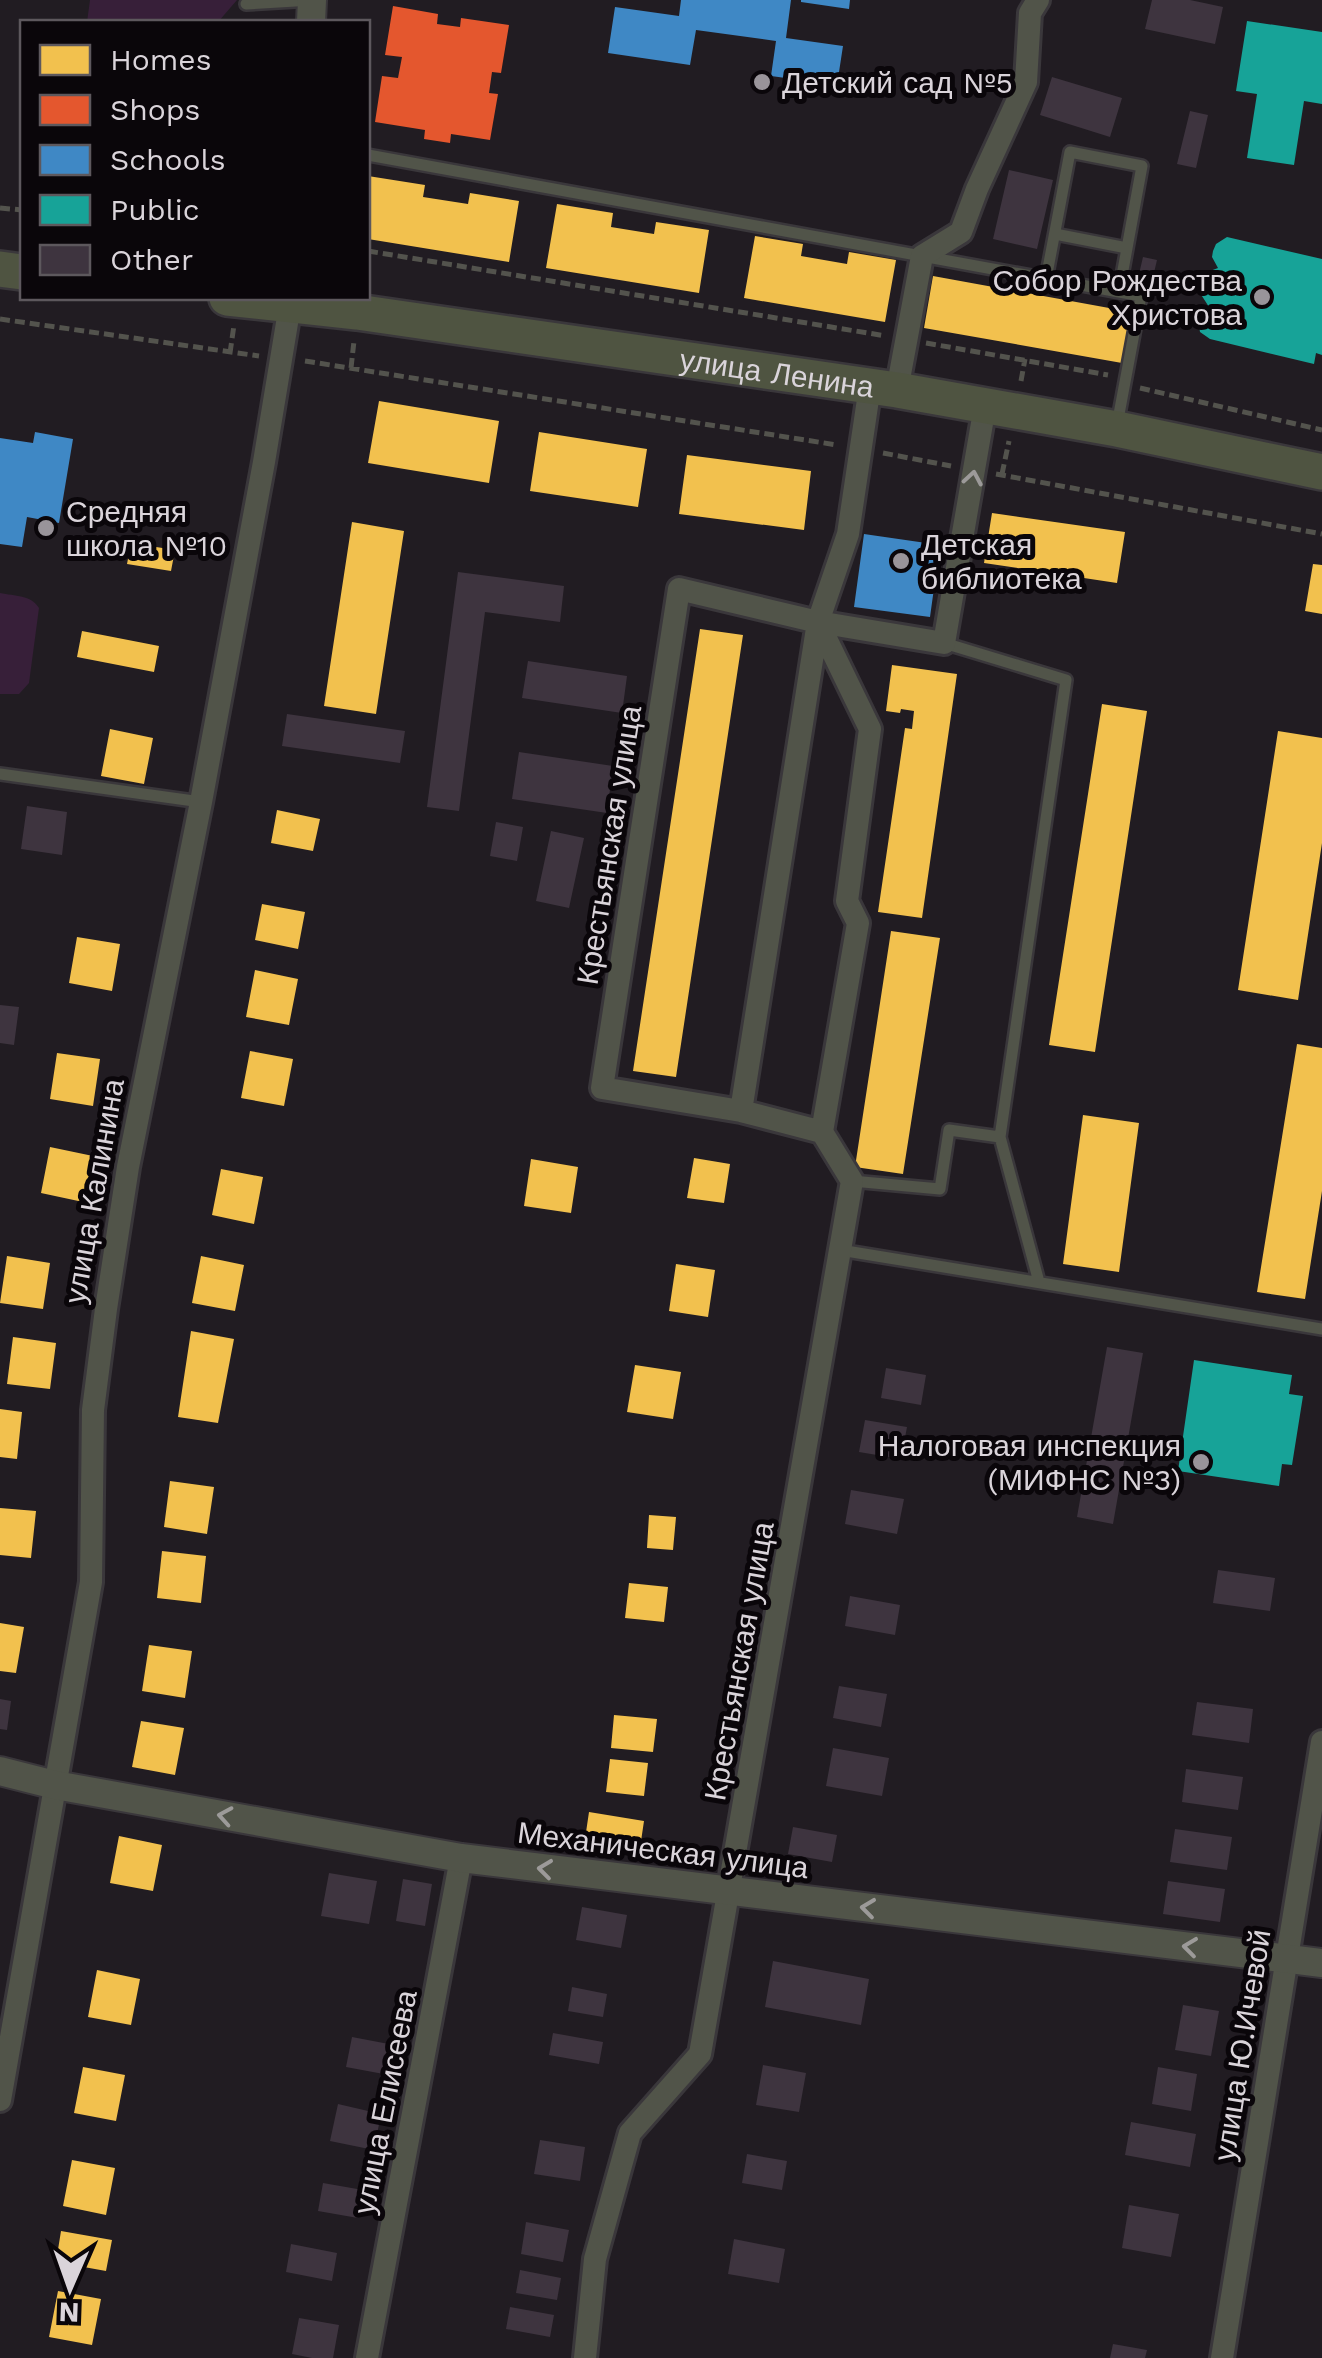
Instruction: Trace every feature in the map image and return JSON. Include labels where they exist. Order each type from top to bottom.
[{"type":"main road","name":"улица Ленина","points":[[291,301],[883,388],[1117,429],[1322,472]]},
{"type":"street","points":[[740,1111],[818,622],[848,534],[860,449],[906,340],[922,256],[961,232],[1026,82],[1030,13],[1038,0]]},
{"type":"street","name":"улица Калинина","points":[[0,2100],[91,1582],[93,1410],[128,1166],[200,802],[291,301]]},
{"type":"street","points":[[944,643],[985,406]]},
{"type":"street","name":"Крестьянская улица","points":[[822,1132],[740,1111],[602,1088],[679,589],[818,622],[944,643]]},
{"type":"street","points":[[818,622],[870,729],[846,901],[858,923],[822,1132],[852,1181]]},
{"type":"street","name":"Крестьянская улица","points":[[585,2358],[595,2259],[630,2133],[700,2054],[852,1181]]},
{"type":"street","name":"улица Ю.Ичевой","points":[[1222,2358],[1322,1742]]},
{"type":"street","name":"Механическая улица","points":[[0,1772],[462,1858],[1322,1963]]},
{"type":"street","name":"улица Елисеева","points":[[367,2358],[462,1858]]},
{"type":"lane","points":[[246,4],[312,0]]},
{"type":"lane","points":[[1046,279],[1070,152],[1142,166],[1118,292]]},
{"type":"lane","points":[[370,155],[1141,296],[1117,429]]},
{"type":"lane","points":[[1055,234],[1127,248]]},
{"type":"lane","points":[[944,643],[1066,680],[1000,1137],[1039,1282]]},
{"type":"lane","points":[[0,774],[200,802]]},
{"type":"lane","points":[[852,1181],[940,1189],[949,1130],[1000,1137]]},
{"type":"lane","points":[[840,1250],[1322,1329]]},
{"type":"path","points":[[370,251],[1126,378],[1138,388],[1322,430]]},
{"type":"path","points":[[0,320],[322,364],[860,449],[1322,534]]},
{"type":"shaded area","points":[[90,0],[237,0],[220,20],[87,20]]},
{"type":"shaded area","points":[[0,593],[27,598],[39,608],[29,683],[19,694],[0,694]]},
{"type":"building: Homes","points":[[370,176],[425,185],[423,197],[468,204],[470,193],[519,201],[509,262],[370,239]]},
{"type":"building: Homes","points":[[557,204],[613,213],[611,227],[654,234],[656,222],[709,230],[699,293],[546,268]]},
{"type":"building: Homes","points":[[755,236],[803,244],[801,256],[847,264],[849,252],[896,260],[885,322],[744,298]]},
{"type":"building: Homes","points":[[933,276],[1131,312],[1122,363],[924,328]]},
{"type":"building: Homes","points":[[379,401],[499,421],[489,483],[368,463]]},
{"type":"building: Homes","points":[[539,432],[647,449],[638,507],[530,491]]},
{"type":"building: Homes","points":[[687,455],[811,471],[804,530],[679,514]]},
{"type":"building: Homes","points":[[992,513],[1125,532],[1117,583],[984,563]]},
{"type":"building: Homes","points":[[352,522],[404,531],[376,714],[324,706]]},
{"type":"building: Homes","points":[[131,543],[175,550],[171,571],[127,564]]},
{"type":"building: Homes","points":[[1313,564],[1322,565],[1322,614],[1305,611]]},
{"type":"building: Homes","points":[[700,629],[743,635],[676,1077],[633,1071]]},
{"type":"building: Homes","points":[[82,631],[159,646],[154,672],[77,657]]},
{"type":"building: Homes","points":[[892,665],[957,674],[922,918],[878,912],[905,728],[912,729],[914,711],[886,711]]},
{"type":"building: Homes","points":[[1102,704],[1147,711],[1095,1052],[1049,1045]]},
{"type":"building: Homes","points":[[110,729],[153,738],[144,784],[101,776]]},
{"type":"building: Homes","points":[[1278,731],[1322,738],[1322,843],[1298,1000],[1238,990]]},
{"type":"building: Homes","points":[[277,810],[320,819],[313,851],[271,843]]},
{"type":"building: Homes","points":[[262,904],[305,912],[298,949],[255,940]]},
{"type":"building: Homes","points":[[891,931],[940,938],[903,1174],[855,1167]]},
{"type":"building: Homes","points":[[77,937],[120,944],[112,991],[69,983]]},
{"type":"building: Homes","points":[[255,970],[298,979],[289,1025],[246,1017]]},
{"type":"building: Homes","points":[[1297,1044],[1322,1048],[1322,1191],[1305,1299],[1257,1292]]},
{"type":"building: Homes","points":[[250,1051],[293,1059],[284,1106],[241,1098]]},
{"type":"building: Homes","points":[[57,1053],[100,1059],[93,1106],[50,1099]]},
{"type":"building: Homes","points":[[1083,1115],[1139,1123],[1119,1272],[1063,1264]]},
{"type":"building: Homes","points":[[50,1147],[93,1156],[83,1202],[41,1193]]},
{"type":"building: Homes","points":[[694,1158],[730,1164],[724,1203],[687,1198]]},
{"type":"building: Homes","points":[[531,1159],[578,1167],[571,1213],[524,1206]]},
{"type":"building: Homes","points":[[221,1169],[263,1177],[254,1224],[212,1215]]},
{"type":"building: Homes","points":[[7,1256],[50,1263],[43,1309],[0,1303]]},
{"type":"building: Homes","points":[[201,1256],[244,1265],[235,1311],[192,1303]]},
{"type":"building: Homes","points":[[676,1264],[715,1270],[708,1317],[669,1311]]},
{"type":"building: Homes","points":[[191,1331],[234,1339],[218,1423],[178,1417]]},
{"type":"building: Homes","points":[[13,1337],[56,1343],[50,1389],[7,1384]]},
{"type":"building: Homes","points":[[635,1365],[681,1372],[673,1419],[627,1412]]},
{"type":"building: Homes","points":[[0,1409],[22,1412],[17,1459],[0,1457]]},
{"type":"building: Homes","points":[[170,1481],[214,1487],[207,1534],[164,1527]]},
{"type":"building: Homes","points":[[0,1508],[36,1511],[31,1558],[0,1555]]},
{"type":"building: Homes","points":[[649,1515],[676,1517],[673,1550],[647,1548]]},
{"type":"building: Homes","points":[[162,1551],[206,1556],[201,1603],[157,1598]]},
{"type":"building: Homes","points":[[629,1583],[668,1587],[664,1622],[625,1618]]},
{"type":"building: Homes","points":[[0,1623],[24,1627],[16,1673],[0,1671]]},
{"type":"building: Homes","points":[[149,1645],[192,1651],[185,1698],[142,1691]]},
{"type":"building: Homes","points":[[614,1715],[657,1719],[653,1752],[611,1748]]},
{"type":"building: Homes","points":[[141,1721],[184,1728],[175,1775],[132,1767]]},
{"type":"building: Homes","points":[[610,1759],[648,1763],[644,1796],[606,1792]]},
{"type":"building: Homes","points":[[589,1812],[644,1821],[640,1848],[585,1839]]},
{"type":"building: Homes","points":[[119,1836],[162,1845],[153,1891],[110,1883]]},
{"type":"building: Homes","points":[[97,1970],[140,1979],[131,2025],[88,2017]]},
{"type":"building: Homes","points":[[83,2067],[125,2075],[116,2121],[74,2113]]},
{"type":"building: Homes","points":[[72,2160],[115,2168],[106,2215],[63,2206]]},
{"type":"building: Homes","points":[[61,2231],[112,2240],[106,2271],[56,2262]]},
{"type":"building: Homes","points":[[58,2291],[101,2299],[92,2345],[49,2337]]},
{"type":"building: Shops","points":[[393,6],[438,14],[437,24],[460,27],[461,18],[509,25],[501,73],[492,72],[489,93],[498,94],[490,140],[451,134],[450,143],[424,139],[425,130],[375,122],[382,76],[398,78],[402,57],[385,55]]},
{"type":"building: Schools","points":[[681,0],[791,0],[786,38],[843,46],[837,85],[771,76],[776,41],[696,30],[690,65],[608,53],[615,7],[679,16]]},
{"type":"building: Schools","points":[[801,0],[850,0],[849,9]]},
{"type":"building: Schools","points":[[35,432],[73,439],[59,523],[27,517],[22,547],[0,544],[0,438],[33,443]]},
{"type":"building: Schools","points":[[864,534],[940,545],[930,617],[854,607]]},
{"type":"building: Public","points":[[1247,21],[1322,32],[1322,104],[1304,101],[1294,165],[1247,158],[1257,94],[1236,91]]},
{"type":"building: Public","name":"Собор Рождества Христова","points":[[1227,237],[1322,259],[1322,355],[1316,353],[1314,364],[1210,339],[1200,332],[1200,314],[1209,307],[1200,293],[1201,284],[1210,271],[1218,268],[1213,251]]},
{"type":"building: Public","points":[[1194,1360],[1292,1375],[1289,1394],[1303,1396],[1292,1465],[1282,1464],[1279,1486],[1178,1471]]},
{"type":"building: Other","points":[[1152,0],[1190,0],[1223,7],[1215,44],[1145,29]]},
{"type":"building: Other","points":[[1052,77],[1122,98],[1110,137],[1040,115]]},
{"type":"building: Other","points":[[1190,111],[1208,115],[1196,168],[1177,164]]},
{"type":"building: Other","points":[[1009,170],[1053,180],[1037,249],[993,239]]},
{"type":"building: Other","points":[[1143,257],[1157,260],[1153,277],[1139,274]]},
{"type":"building: Other","points":[[458,572],[564,586],[560,622],[485,612],[459,811],[427,807]]},
{"type":"building: Other","points":[[528,661],[627,676],[622,713],[522,698]]},
{"type":"building: Other","points":[[287,714],[405,731],[400,763],[282,746]]},
{"type":"building: Other","points":[[519,752],[613,766],[607,813],[512,799]]},
{"type":"building: Other","points":[[27,806],[67,812],[62,855],[21,849]]},
{"type":"building: Other","points":[[496,822],[523,827],[517,861],[490,856]]},
{"type":"building: Other","points":[[551,831],[584,838],[569,908],[536,901]]},
{"type":"building: Other","points":[[0,1005],[19,1007],[14,1045],[0,1043]]},
{"type":"building: Other","points":[[1107,1347],[1143,1353],[1113,1524],[1077,1517]]},
{"type":"building: Other","points":[[886,1368],[926,1375],[921,1405],[881,1398]]},
{"type":"building: Other","points":[[865,1420],[907,1427],[901,1459],[859,1452]]},
{"type":"building: Other","points":[[851,1490],[904,1499],[897,1534],[845,1524]]},
{"type":"building: Other","points":[[1218,1570],[1275,1578],[1270,1611],[1213,1603]]},
{"type":"building: Other","points":[[850,1596],[900,1605],[895,1635],[845,1626]]},
{"type":"building: Other","points":[[839,1686],[887,1694],[881,1727],[833,1718]]},
{"type":"building: Other","points":[[0,1699],[11,1701],[7,1730],[0,1729]]},
{"type":"building: Other","points":[[1197,1702],[1253,1709],[1249,1743],[1192,1735]]},
{"type":"building: Other","points":[[833,1748],[889,1758],[882,1796],[826,1786]]},
{"type":"building: Other","points":[[1186,1769],[1243,1777],[1238,1810],[1182,1802]]},
{"type":"building: Other","points":[[793,1827],[837,1835],[832,1862],[788,1854]]},
{"type":"building: Other","points":[[1175,1829],[1232,1837],[1227,1870],[1170,1862]]},
{"type":"building: Other","points":[[329,1873],[377,1881],[369,1924],[321,1916]]},
{"type":"building: Other","points":[[403,1879],[432,1884],[425,1926],[396,1921]]},
{"type":"building: Other","points":[[1168,1881],[1225,1889],[1220,1922],[1163,1914]]},
{"type":"building: Other","points":[[582,1907],[627,1915],[621,1948],[576,1940]]},
{"type":"building: Other","points":[[773,1961],[869,1979],[861,2025],[765,2007]]},
{"type":"building: Other","points":[[572,1987],[607,1994],[603,2017],[568,2011]]},
{"type":"building: Other","points":[[1183,2005],[1219,2011],[1211,2056],[1175,2050]]},
{"type":"building: Other","points":[[553,2033],[603,2042],[599,2064],[549,2055]]},
{"type":"building: Other","points":[[352,2037],[394,2045],[389,2075],[346,2067]]},
{"type":"building: Other","points":[[763,2065],[806,2073],[799,2112],[756,2105]]},
{"type":"building: Other","points":[[1158,2067],[1197,2074],[1191,2111],[1152,2104]]},
{"type":"building: Other","points":[[338,2104],[381,2114],[374,2150],[330,2141]]},
{"type":"building: Other","points":[[1131,2122],[1196,2134],[1190,2167],[1125,2155]]},
{"type":"building: Other","points":[[540,2140],[585,2147],[580,2181],[534,2174]]},
{"type":"building: Other","points":[[747,2154],[787,2161],[782,2190],[742,2183]]},
{"type":"building: Other","points":[[323,2183],[363,2190],[358,2218],[318,2211]]},
{"type":"building: Other","points":[[1129,2205],[1179,2214],[1171,2257],[1122,2248]]},
{"type":"building: Other","points":[[526,2222],[569,2230],[563,2262],[521,2254]]},
{"type":"building: Other","points":[[734,2239],[785,2249],[779,2283],[728,2274]]},
{"type":"building: Other","points":[[291,2244],[337,2253],[332,2281],[286,2272]]},
{"type":"building: Other","points":[[520,2270],[561,2278],[557,2300],[516,2293]]},
{"type":"building: Other","points":[[510,2307],[554,2315],[550,2337],[506,2329]]},
{"type":"building: Other","points":[[299,2318],[339,2325],[333,2358],[292,2354]]},
{"type":"building: Other","points":[[1113,2344],[1147,2350],[1145,2358],[1110,2358]]},
{"type":"place","name":"Детский сад №5","points":[[762,82]]},
{"type":"place","name":"Собор Рождества Христова","points":[[1262,297]]},
{"type":"place","name":"Средняя школа №10","points":[[46,528]]},
{"type":"place","name":"Детская библиотека","points":[[901,561]]},
{"type":"place","name":"Налоговая инспекция (МИФНС №3)","points":[[1201,1462]]}]
